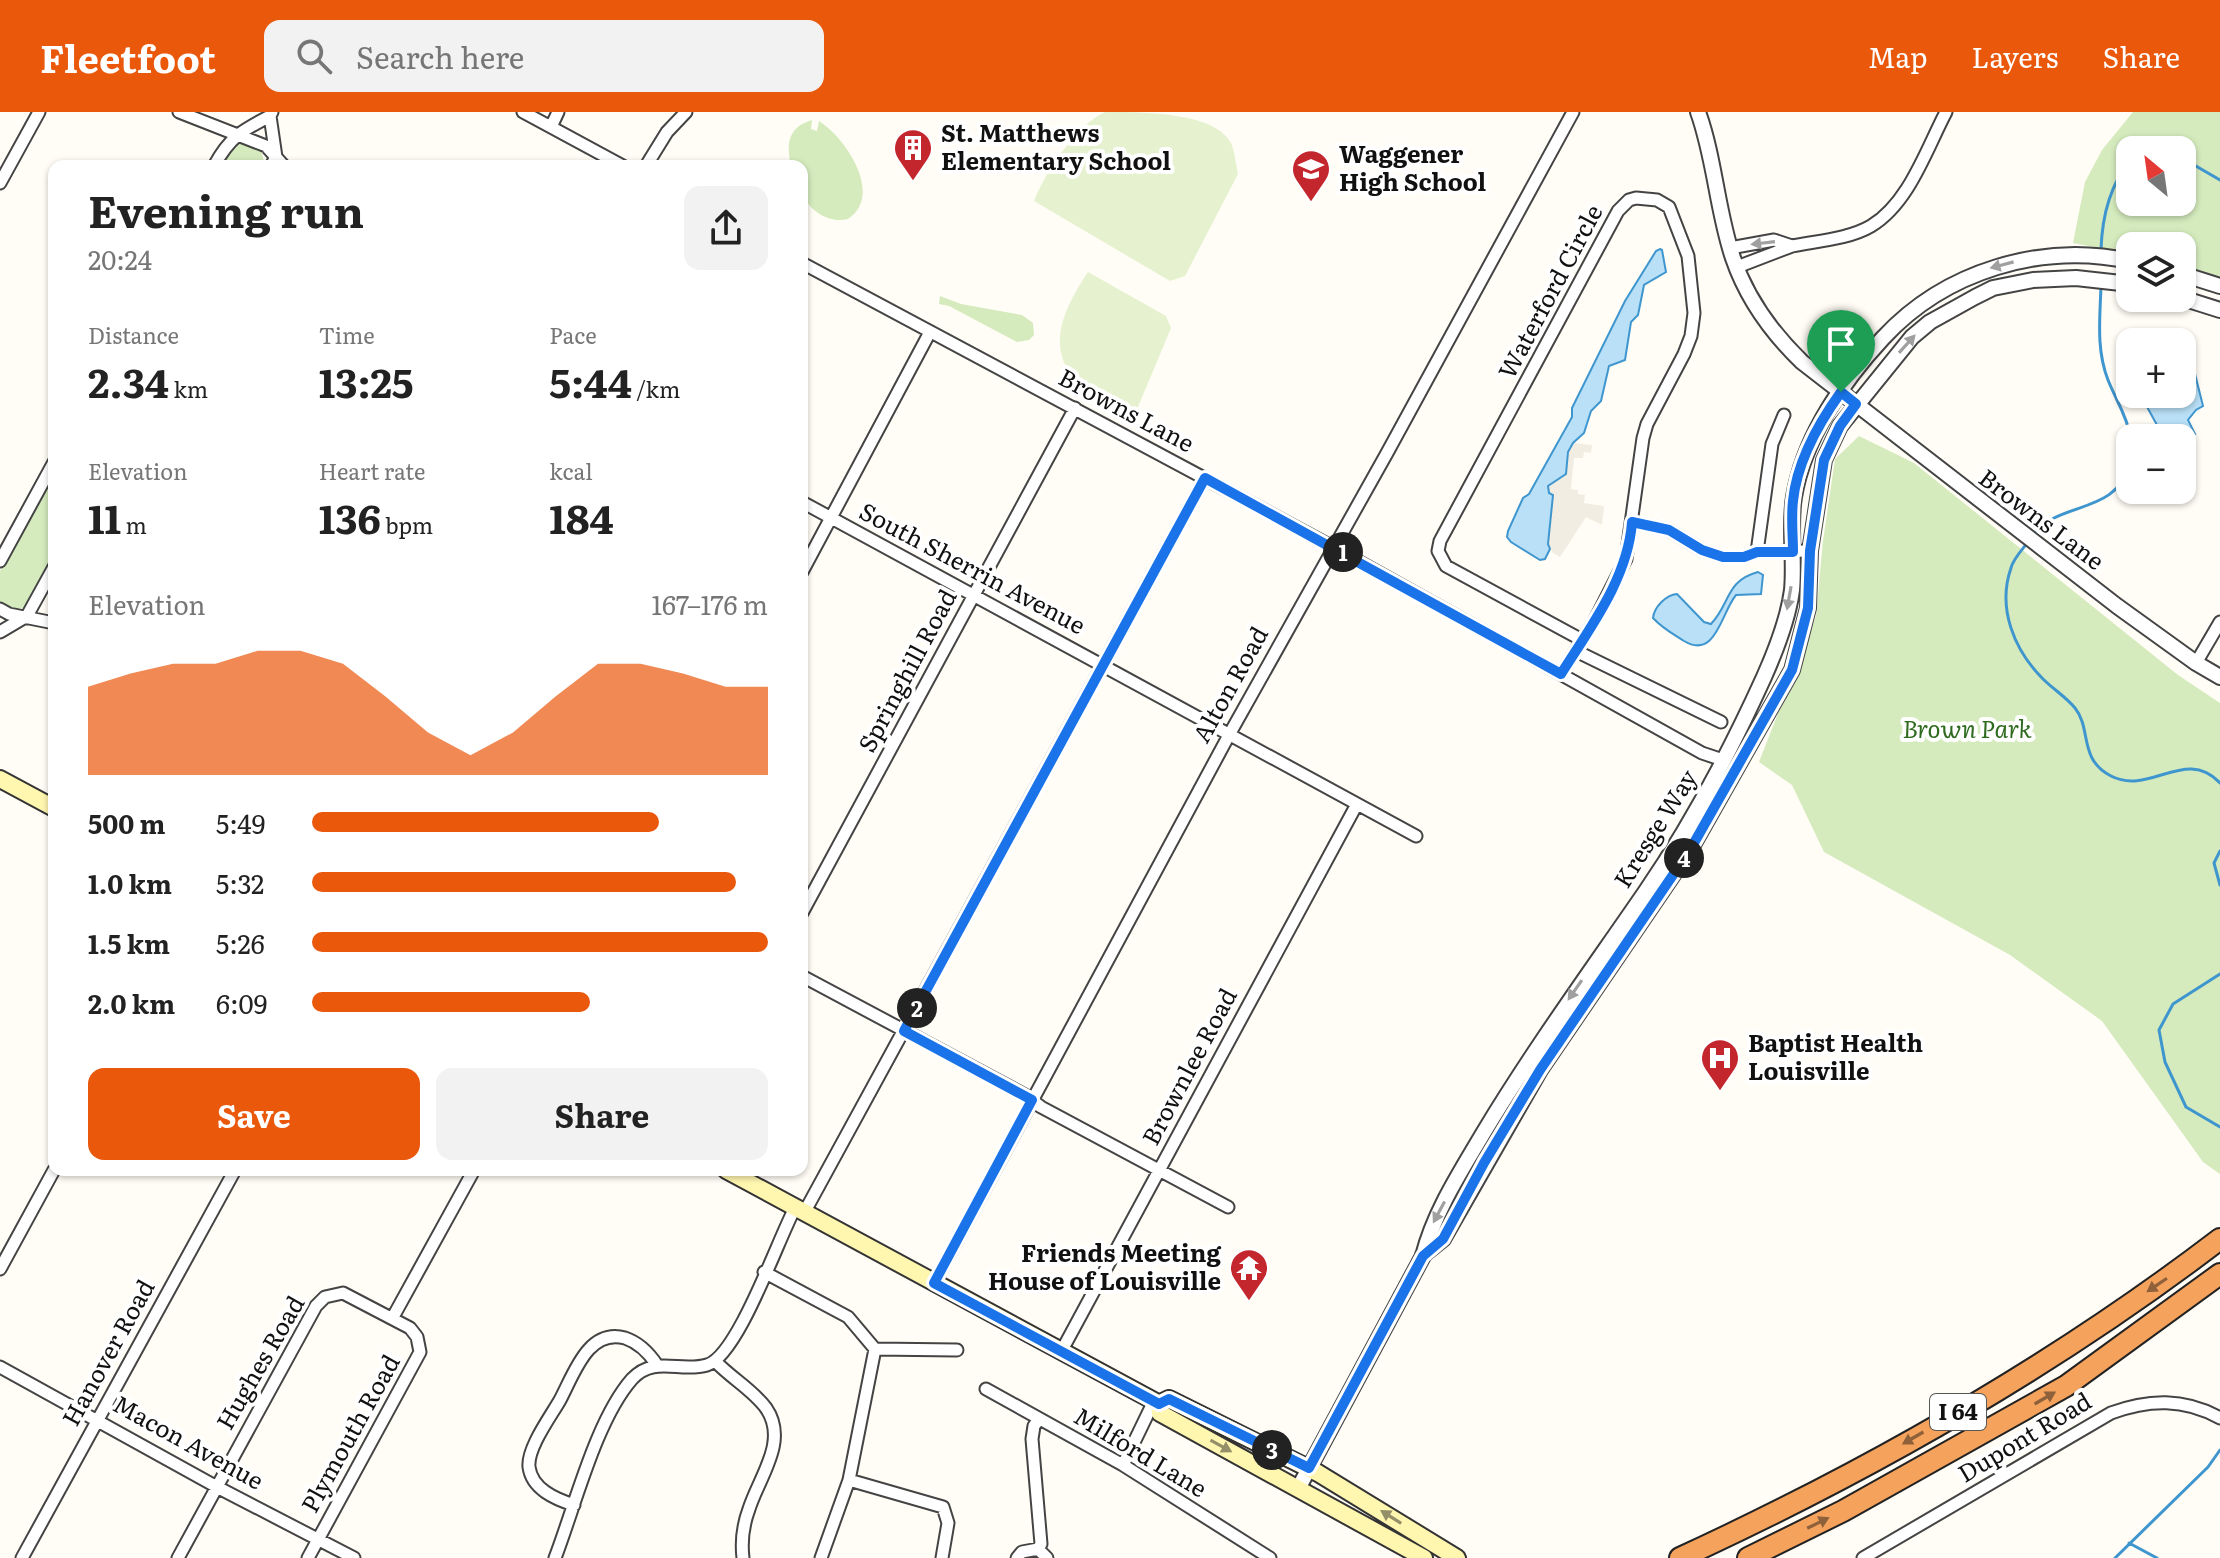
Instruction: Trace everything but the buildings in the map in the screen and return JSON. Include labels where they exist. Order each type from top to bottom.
[{"type":"highway","name":"I 64","points":[[1680,1558],[1874,1460],[2013,1380],[2180,1270],[2220,1239]]},
{"type":"highway","name":"I 64","points":[[1748,1558],[1856,1504],[2066,1386],[2220,1274]]},
{"type":"main road","points":[[0,779],[48,805]]},
{"type":"main road","points":[[737,1176],[1157,1402],[1169,1399],[1309,1468],[1457,1558]]},
{"type":"main road","points":[[1157,1402],[1160,1413],[1424,1558]]},
{"type":"street","points":[[0,183],[39,112]]},
{"type":"street","points":[[179,112],[266,146],[275,160]]},
{"type":"street","points":[[523,112],[612,160]]},
{"type":"street","points":[[551,127],[558,112]]},
{"type":"street","points":[[650,160],[667,132],[686,112]]},
{"type":"street","name":"Alton Road","points":[[934,1283],[1229,735],[1573,112]]},
{"type":"street","name":"Browns Lane","points":[[1698,112],[1706,133],[1730,248],[1754,304],[1771,329],[1802,362],[2012,526],[2196,663],[2220,677]]},
{"type":"street","points":[[217,160],[235,135],[271,114],[277,160]]},
{"type":"street","points":[[1737,267],[1792,246],[1869,228],[1885,216],[1901,198],[1940,114]]},
{"type":"street","name":"Waterford Circle","points":[[1561,674],[1579,646],[1624,564],[1647,424],[1691,336],[1694,313],[1688,256],[1669,207],[1657,200],[1636,198],[1629,200],[1618,211],[1438,551],[1446,566],[1579,646]]},
{"type":"street","points":[[1730,248],[1774,240],[1792,246]]},
{"type":"street","name":"Kresge Way","points":[[1299,1487],[1423,1256],[1430,1230],[1513,1083],[1679,842],[1723,760],[1780,639],[1792,589],[1793,501],[1799,475],[1823,417],[1882,339],[1918,307],[1963,281],[1989,268],[2013,262],[2079,255],[2116,258]]},
{"type":"street","name":"Browns Lane","points":[[808,266],[1333,547],[1702,753],[1723,760]]},
{"type":"street","name":"Kresge Way","points":[[1423,1256],[1443,1239],[1540,1070],[1690,850],[1792,670],[1808,608],[1810,551],[1824,460],[1840,426],[1912,337],[1956,306],[2011,283],[2076,278],[2116,282]]},
{"type":"street","points":[[2196,278],[2220,286]]},
{"type":"street","points":[[2196,302],[2220,310]]},
{"type":"street","points":[[808,561],[930,332]]},
{"type":"street","name":"Springhill Road","points":[[808,902],[1075,408]]},
{"type":"street","points":[[1757,552],[1772,444],[1784,415]]},
{"type":"street","points":[[0,561],[48,473]]},
{"type":"street","points":[[555,1558],[593,1452],[623,1392],[639,1372],[657,1365],[698,1366],[715,1361],[730,1346],[764,1272],[904,1031],[1205,478]]},
{"type":"street","name":"South Sherrin Avenue","points":[[808,505],[1416,836]]},
{"type":"street","points":[[1632,522],[1669,530],[1702,550],[1723,557],[1744,557],[1757,552],[1810,551]]},
{"type":"street","points":[[0,632],[27,616],[48,578]]},
{"type":"street","points":[[0,609],[9,614],[48,621]]},
{"type":"street","points":[[2196,663],[2220,622]]},
{"type":"street","points":[[1579,646],[1721,722]]},
{"type":"street","name":"Brownlee Road","points":[[1061,1352],[1357,804]]},
{"type":"street","points":[[808,979],[1228,1207]]},
{"type":"street","points":[[0,1269],[51,1176]]},
{"type":"street","name":"Hanover Road","points":[[22,1558],[232,1176]]},
{"type":"street","name":"Plymouth Road","points":[[308,1558],[418,1359],[417,1337],[410,1328],[393,1317],[471,1176]]},
{"type":"street","points":[[764,1272],[848,1317],[875,1349],[957,1350]]},
{"type":"street","name":"Hughes Road","points":[[178,1558],[321,1300],[337,1293],[348,1294],[393,1317]]},
{"type":"street","points":[[574,1505],[543,1490],[529,1470],[529,1461],[544,1426],[586,1352],[600,1339],[620,1337],[647,1350],[657,1365]]},
{"type":"street","points":[[821,1558],[849,1480],[875,1349]]},
{"type":"street","points":[[715,1361],[759,1400],[768,1411],[774,1427],[770,1461],[743,1528],[743,1558]]},
{"type":"street","name":"Macon Avenue","points":[[0,1367],[217,1487],[354,1558]]},
{"type":"street","name":"Milford Lane","points":[[986,1389],[1123,1465],[1270,1558]]},
{"type":"street","points":[[1123,1465],[1157,1402]]},
{"type":"street","name":"Dupont Road","points":[[1863,1558],[2111,1413],[2138,1404],[2168,1402],[2195,1407],[2220,1418]]},
{"type":"street","points":[[1038,1549],[1042,1537],[1032,1439],[1034,1426],[1039,1419]]},
{"type":"street","points":[[849,1480],[943,1507],[948,1523],[942,1558]]},
{"type":"street","points":[[1017,1558],[1022,1552],[1038,1549]]},
{"type":"street","points":[[1038,1549],[1047,1558]]},
{"type":"green space","points":[[1105,112],[1157,114],[1194,120],[1223,133],[1231,143],[1238,174],[1185,276],[1170,281],[1034,201],[1063,150],[1084,127]]},
{"type":"green space","points":[[2133,112],[2220,112],[2220,276],[2196,272],[2196,232],[2116,232],[2116,251],[2073,243],[2085,182],[2102,150]]},
{"type":"green space","points":[[812,120],[811,129],[817,131],[819,121],[829,129],[850,153],[857,167],[862,196],[858,209],[848,219],[827,218],[808,204],[808,160],[790,160],[789,151],[793,132]]},
{"type":"green space","points":[[245,142],[261,149],[264,160],[224,160],[234,146]]},
{"type":"green space","points":[[1088,272],[1166,316],[1171,328],[1135,414],[1100,399],[1078,382],[1067,368],[1061,353],[1063,322]]},
{"type":"green space","points":[[940,296],[961,304],[1022,315],[1033,323],[1034,335],[1029,340],[1017,342],[949,306],[939,304]]},
{"type":"green space","name":"Brown Park","points":[[1859,436],[1914,463],[2178,675],[2220,703],[2220,1174],[2203,1162],[2102,1021],[2010,955],[1824,852],[1792,785],[1759,762],[1816,616],[1835,459]]},
{"type":"green space","points":[[48,482],[48,568],[24,608],[9,610],[0,605],[0,571]]},
{"type":"shaded area","points":[[1573,443],[1592,445],[1591,453],[1584,452],[1583,458],[1574,458],[1571,489],[1585,495],[1584,503],[1604,506],[1602,525],[1586,517],[1560,557],[1553,553],[1548,544],[1553,495],[1549,493],[1548,486],[1566,473],[1568,453]]},
{"type":"water","points":[[1660,249],[1666,272],[1644,285],[1638,315],[1631,322],[1625,360],[1609,366],[1601,401],[1591,411],[1584,433],[1568,452],[1566,474],[1548,486],[1549,493],[1553,495],[1550,549],[1545,559],[1540,560],[1511,542],[1507,537],[1508,531],[1523,498],[1529,494],[1572,417],[1572,408],[1625,301]]},
{"type":"water","points":[[2196,378],[2203,406],[2188,420],[2190,424],[2156,424],[2148,408],[2196,408]]},
{"type":"water","points":[[1758,572],[1763,575],[1761,594],[1736,595],[1711,640],[1704,644],[1684,641],[1653,618],[1661,602],[1677,594],[1704,622],[1711,624],[1734,587],[1747,576]]},
{"type":"waterway","points":[[2196,166],[2220,180]]},
{"type":"waterway","points":[[2101,250],[2108,202],[2116,183]]},
{"type":"waterway","points":[[2101,286],[2100,333],[2104,368],[2127,424]]},
{"type":"waterway","points":[[2032,536],[2056,517],[2100,500],[2116,488]]},
{"type":"waterway","points":[[2028,542],[2014,561],[2007,583],[2007,613],[2011,628],[2033,668],[2068,700],[2080,716],[2094,761],[2111,776],[2125,781],[2194,769],[2207,773],[2220,783]]},
{"type":"waterway","points":[[2220,851],[2214,863],[2220,885]]},
{"type":"waterway","points":[[2220,974],[2173,1004],[2159,1030],[2165,1062],[2186,1107],[2220,1127]]},
{"type":"waterway","points":[[2115,1558],[2208,1467],[2220,1450]]},
{"type":"waterway","points":[[2129,1543],[2157,1558]]},
{"type":"place","name":"St. Matthews Elementary School","points":[[913,182]]},
{"type":"place","name":"Waggener High School","points":[[1311,203]]},
{"type":"place","name":"Baptist Health Louisville","points":[[1720,1092]]},
{"type":"place","name":"Friends Meeting House of Louisville","points":[[1249,1302]]},
{"type":"route","points":[[1841,392],[1856,404],[1840,426],[1824,460],[1810,551],[1808,608],[1792,670],[1690,850],[1540,1070],[1443,1239],[1423,1256],[1309,1468],[1169,1399],[1159,1404],[934,1283],[1032,1100],[904,1031],[1205,478],[1561,674],[1594,622],[1624,564],[1632,522],[1659,526],[1702,550],[1723,557],[1744,557],[1757,552],[1793,552],[1793,501],[1803,461],[1823,417],[1841,392]]}]
